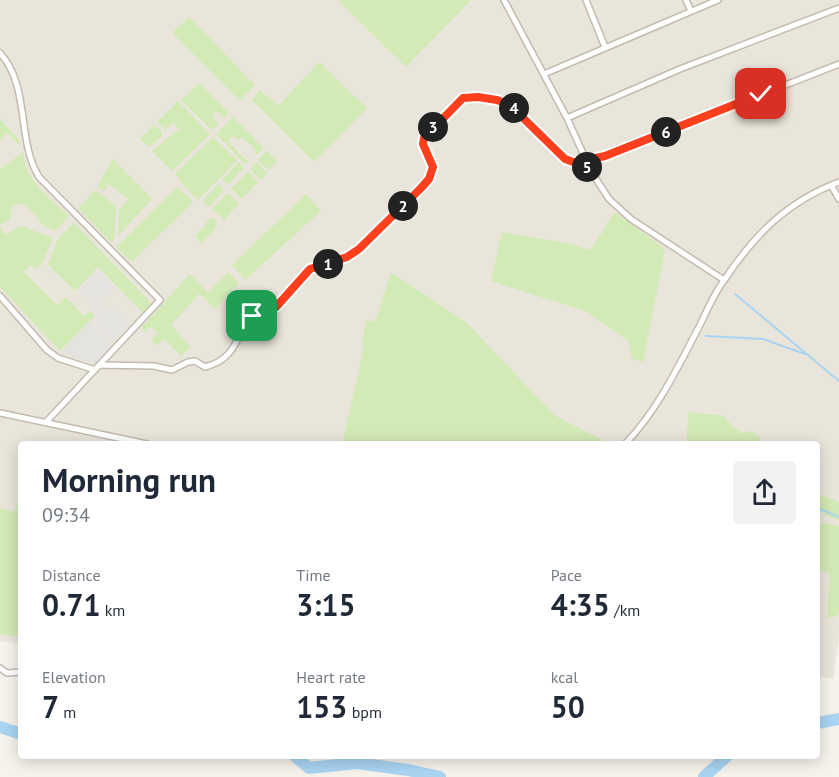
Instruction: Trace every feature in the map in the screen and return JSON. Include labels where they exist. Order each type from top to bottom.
[{"type":"street","points":[[504,0],[567,118],[590,168],[609,199],[631,219],[724,280]]},
{"type":"street","points":[[586,0],[604,47]]},
{"type":"street","points":[[686,0],[691,12]]},
{"type":"street","points":[[543,74],[718,0]]},
{"type":"street","points":[[567,118],[680,69],[839,8]]},
{"type":"street","points":[[0,53],[15,76],[32,167],[39,177],[160,300],[46,422]]},
{"type":"street","points":[[586,160],[605,156],[839,64]]},
{"type":"street","points":[[100,365],[154,366],[172,370],[188,362],[195,362],[205,367],[225,357],[237,344],[252,316],[276,307],[310,269],[347,257],[359,249],[421,188],[429,179],[433,167],[423,144],[424,138],[463,98],[478,97],[510,105],[565,159],[590,168]]},
{"type":"street","points":[[627,441],[658,400],[724,280],[753,241],[771,222],[797,203],[839,182]]},
{"type":"street","points":[[831,185],[839,199]]},
{"type":"street","points":[[0,296],[47,350],[58,358],[95,370]]},
{"type":"street","points":[[0,413],[133,441]]},
{"type":"street","points":[[0,668],[7,673],[18,672]]},
{"type":"shaded area","points":[[0,0],[839,0],[839,638],[833,679],[820,676],[820,441],[18,441],[18,644],[0,641]]},
{"type":"shaded area","points":[[98,271],[115,288],[100,304],[106,310],[112,305],[130,324],[115,342],[94,321],[98,316],[92,309],[95,306],[79,291]]},
{"type":"shaded area","points":[[90,322],[113,345],[97,362],[92,363],[61,352]]},
{"type":"green space","points":[[338,0],[471,0],[406,67]]},
{"type":"green space","points":[[189,17],[255,85],[240,101],[172,33]]},
{"type":"green space","points":[[319,62],[367,108],[314,162],[252,100],[260,90],[278,106]]},
{"type":"green space","points":[[200,83],[229,113],[224,118],[216,111],[212,117],[219,124],[212,130],[181,100]]},
{"type":"green space","points":[[178,101],[210,134],[172,171],[152,151],[179,129],[173,122],[165,130],[157,122]]},
{"type":"green space","points":[[233,117],[263,148],[257,155],[254,153],[256,150],[242,137],[237,140],[233,136],[228,141],[248,162],[245,164],[216,134]]},
{"type":"green space","points":[[0,119],[20,141],[18,144],[8,133],[0,140]]},
{"type":"green space","points":[[154,125],[162,132],[162,136],[149,147],[140,139]]},
{"type":"green space","points":[[213,137],[237,160],[198,200],[175,174]]},
{"type":"green space","points":[[267,151],[277,162],[269,170],[258,160]]},
{"type":"green space","points":[[24,152],[25,162],[33,180],[69,216],[55,231],[44,226],[26,205],[16,204],[11,207],[11,219],[0,225],[0,169]]},
{"type":"green space","points":[[113,159],[152,199],[118,236],[119,210],[128,199],[109,184],[104,191],[97,187]]},
{"type":"green space","points":[[239,162],[244,168],[228,185],[222,180]]},
{"type":"green space","points":[[256,162],[267,173],[260,180],[250,169]]},
{"type":"green space","points":[[248,171],[258,182],[242,199],[231,189]]},
{"type":"green space","points":[[218,184],[224,190],[209,207],[203,201]]},
{"type":"green space","points":[[177,187],[193,202],[132,262],[116,247]]},
{"type":"green space","points":[[95,190],[116,206],[114,240],[111,242],[78,208]]},
{"type":"green space","points":[[227,193],[239,203],[224,220],[212,209]]},
{"type":"green space","points":[[306,194],[321,211],[245,280],[232,265]]},
{"type":"green space","points":[[615,212],[665,249],[643,362],[631,358],[629,341],[585,311],[491,281],[502,232],[566,243],[591,250]]},
{"type":"green space","points":[[211,217],[217,221],[215,224],[217,227],[202,243],[195,237]]},
{"type":"green space","points":[[74,223],[151,303],[143,313],[98,267],[75,291],[48,265],[58,239]]},
{"type":"green space","points":[[21,226],[53,238],[41,266],[37,269],[30,265],[24,272],[57,305],[66,297],[84,316],[90,311],[95,316],[60,351],[0,287],[0,227],[5,235]]},
{"type":"green space","points":[[228,272],[239,283],[215,309],[200,293],[171,325],[191,347],[181,356],[164,339],[156,346],[152,340],[158,333],[151,326],[145,332],[141,328],[190,274],[208,293]]},
{"type":"green space","points":[[391,272],[467,323],[554,415],[604,441],[343,441],[364,347],[362,344],[366,320],[374,322]]},
{"type":"green space","points":[[689,412],[724,416],[733,427],[742,433],[751,431],[761,438],[760,441],[686,441]]},
{"type":"green space","points":[[820,495],[839,502],[839,521],[820,512]]},
{"type":"green space","points":[[18,503],[18,634],[14,636],[0,634],[0,508],[15,512]]},
{"type":"green space","points":[[820,522],[839,526],[839,610],[838,616],[827,618],[830,575],[828,572],[820,570]]},
{"type":"waterway","points":[[735,294],[839,381]]},
{"type":"waterway","points":[[706,336],[763,339],[805,354]]},
{"type":"waterway","points":[[820,509],[839,517]]},
{"type":"waterway","points":[[820,723],[839,719]]},
{"type":"waterway","points":[[0,727],[18,733]]},
{"type":"waterway","points":[[298,759],[309,768],[357,763]]},
{"type":"waterway","points":[[352,759],[357,763],[440,777]]},
{"type":"waterway","points":[[704,777],[724,759]]},
{"type":"route","points":[[252,316],[268,312],[276,307],[287,298],[300,278],[310,269],[335,262],[359,249],[421,188],[433,172],[423,144],[424,138],[463,98],[478,97],[510,105],[565,159],[590,168],[586,160],[605,156],[761,94]]}]
